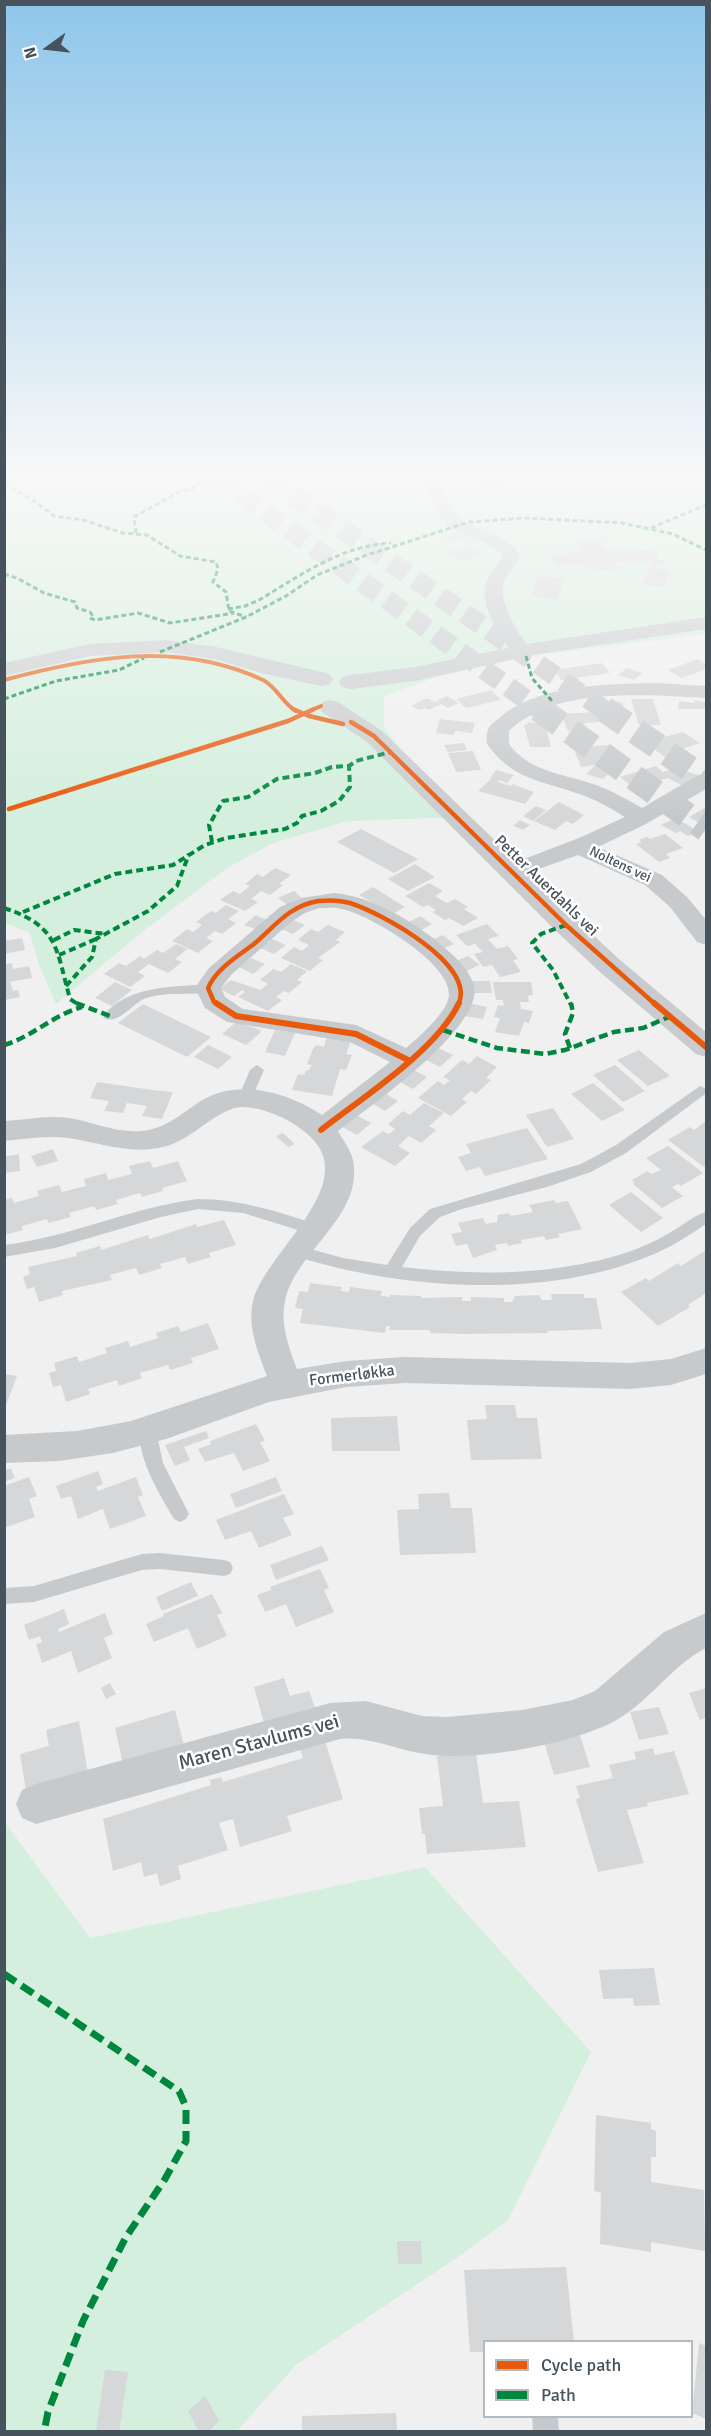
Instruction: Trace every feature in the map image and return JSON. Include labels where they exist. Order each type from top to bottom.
[{"type":"street","points":[[494,591],[510,637],[521,651]]},
{"type":"street","points":[[313,685],[348,696],[415,674],[521,651],[706,623]]},
{"type":"street","name":"Petter Auerdahls vei","points":[[4,670],[74,653],[137,646],[202,650],[265,667],[313,685],[303,695],[312,703],[348,696],[374,736],[511,872],[610,966],[706,1047]]},
{"type":"street","points":[[640,817],[605,796],[537,774],[517,765],[498,744],[498,730],[503,722],[528,708],[592,693],[655,688],[706,692]]},
{"type":"street","points":[[511,872],[580,846],[640,817],[706,780]]},
{"type":"street","name":"Noltens vei","points":[[580,846],[597,856],[656,881],[677,900],[706,937]]},
{"type":"street","points":[[321,1130],[408,1060],[443,1030],[453,1017],[463,996],[463,987],[454,971],[415,937],[396,924],[361,907],[338,901],[322,901],[298,907],[280,918],[216,975],[208,988],[210,997],[220,1007],[236,1016],[356,1034],[408,1060]]},
{"type":"street","points":[[4,1131],[65,1127],[129,1140],[147,1141],[176,1133],[219,1102],[231,1098],[245,1098],[288,1109],[321,1130],[338,1156],[340,1181],[336,1197],[275,1283],[267,1313],[273,1347],[287,1384]]},
{"type":"street","name":"Formerløkka","points":[[4,1449],[43,1449],[101,1442],[149,1431],[287,1384],[368,1371],[630,1376],[704,1366]]},
{"type":"street","name":"Maren Stavlums vei","points":[[36,1804],[330,1722],[351,1719],[370,1721],[427,1736],[450,1737],[504,1731],[580,1716],[598,1711],[609,1704],[677,1644],[706,1630]]},
{"type":"lane","points":[[110,1016],[138,997],[153,993],[208,988]]},
{"type":"lane","points":[[245,1098],[257,1070]]},
{"type":"lane","points":[[392,1271],[416,1233],[435,1213],[459,1204],[542,1183],[586,1168],[621,1149],[700,1091]]},
{"type":"lane","points":[[4,1251],[40,1246],[172,1208],[197,1204],[218,1204],[254,1210],[314,1229]]},
{"type":"lane","points":[[296,1251],[329,1262],[392,1271],[485,1278],[569,1273],[654,1250],[706,1217]]},
{"type":"lane","points":[[149,1431],[148,1442],[155,1464],[180,1514]]},
{"type":"lane","points":[[4,1596],[34,1594],[142,1562],[160,1561],[224,1568]]},
{"type":"green space","points":[[4,591],[706,591],[706,634],[530,656],[440,676],[384,696],[384,727],[423,779],[463,817],[348,821],[273,843],[227,868],[147,928],[56,1004],[39,965],[30,933],[5,923]]},
{"type":"green space","points":[[4,1821],[90,1938],[425,1867],[591,2052],[508,2220],[455,2259],[296,2365],[237,2431],[5,2431]]},
{"type":"building","points":[[533,591],[560,591],[558,599],[531,596]]},
{"type":"building","points":[[698,659],[706,664],[706,669],[682,678],[668,670]]},
{"type":"building","points":[[602,663],[610,673],[561,680],[554,670]]},
{"type":"building","points":[[627,668],[643,673],[634,680],[618,675]]},
{"type":"building","points":[[491,690],[501,700],[466,708],[456,699]]},
{"type":"building","points":[[447,696],[459,703],[448,708],[441,704],[429,710],[425,708],[420,710],[411,706],[427,698],[435,702]]},
{"type":"building","points":[[631,699],[653,699],[661,725],[639,725]]},
{"type":"building","points":[[694,700],[706,702],[706,709],[678,709],[679,701],[694,703]]},
{"type":"building","points":[[607,702],[622,702],[625,713],[609,713]]},
{"type":"building","points":[[596,712],[600,722],[584,723],[586,730],[568,731],[561,714]]},
{"type":"building","points":[[440,719],[475,723],[472,733],[455,731],[454,735],[436,733]]},
{"type":"building","points":[[527,722],[545,724],[551,747],[530,747],[524,725],[528,724]]},
{"type":"building","points":[[683,732],[700,743],[673,752],[676,754],[666,758],[650,746],[657,744],[652,740]]},
{"type":"building","points":[[464,743],[467,750],[448,752],[444,745]]},
{"type":"building","points":[[612,745],[616,758],[598,759],[600,764],[581,767],[573,747]]},
{"type":"building","points":[[473,751],[481,770],[456,772],[448,753]]},
{"type":"building","points":[[595,765],[612,770],[603,779],[586,774]]},
{"type":"building","points":[[656,766],[663,772],[675,768],[698,775],[681,785],[668,778],[634,788],[620,777]]},
{"type":"building","points":[[496,770],[514,775],[507,783],[499,780],[498,782],[511,786],[512,784],[534,792],[525,804],[478,791],[492,778],[490,778]]},
{"type":"building","points":[[559,802],[584,815],[573,824],[566,821],[555,830],[534,821]]},
{"type":"building","points":[[536,806],[546,810],[533,821],[523,816]]},
{"type":"building","points":[[706,807],[706,827],[689,817]]},
{"type":"building","points":[[675,818],[698,831],[688,836],[661,825]]},
{"type":"building","points":[[520,820],[530,825],[523,830],[513,826]]},
{"type":"building","points":[[361,829],[418,859],[394,873],[337,842]]},
{"type":"building","points":[[665,834],[683,848],[666,854],[670,858],[659,862],[636,844],[647,837],[650,839]]},
{"type":"building","points":[[415,864],[435,877],[408,891],[388,879]]},
{"type":"building","points":[[275,868],[291,875],[270,895],[261,891],[251,899],[258,902],[245,911],[220,900],[233,891],[240,894],[250,886],[245,884],[257,874],[263,877]]},
{"type":"building","points":[[429,883],[443,891],[435,896],[447,903],[455,899],[468,907],[464,909],[478,918],[463,926],[449,918],[445,920],[432,912],[436,910],[428,905],[423,907],[405,896]]},
{"type":"building","points":[[373,887],[405,907],[393,914],[359,895]]},
{"type":"building","points":[[294,891],[304,900],[289,906],[278,898]]},
{"type":"building","points":[[226,905],[239,911],[228,919],[236,923],[222,934],[215,931],[206,938],[213,941],[198,953],[172,941],[187,929],[193,932],[202,925],[196,922],[211,911],[215,913]]},
{"type":"building","points":[[256,915],[269,921],[258,930],[244,925]]},
{"type":"building","points":[[420,916],[432,924],[420,931],[407,923]]},
{"type":"building","points":[[291,919],[305,925],[293,934],[279,928]]},
{"type":"building","points":[[487,924],[499,936],[488,939],[497,949],[508,946],[518,959],[513,960],[521,972],[500,977],[492,965],[483,967],[474,954],[483,952],[475,944],[467,946],[456,935]]},
{"type":"building","points":[[328,925],[345,932],[336,940],[340,942],[318,958],[323,960],[310,971],[281,958],[294,947],[302,951],[309,945],[298,940],[311,929],[318,932]]},
{"type":"building","points":[[443,935],[454,944],[440,950],[429,941]]},
{"type":"building","points":[[22,938],[25,950],[4,954],[4,941]]},
{"type":"building","points":[[272,939],[286,945],[274,954],[260,948]]},
{"type":"building","points":[[176,944],[187,949],[175,959],[182,962],[168,973],[149,964],[138,972],[145,976],[130,987],[104,974],[119,963],[126,966],[140,956],[144,959],[157,950],[163,953]]},
{"type":"building","points":[[468,956],[480,965],[466,971],[454,962]]},
{"type":"building","points":[[251,958],[265,964],[253,974],[239,967]]},
{"type":"building","points":[[4,960],[6,964],[12,963],[13,969],[29,966],[32,978],[10,982],[13,991],[18,990],[20,997],[4,1000]]},
{"type":"building","points":[[291,964],[307,971],[297,980],[302,982],[289,993],[284,991],[276,997],[282,1000],[268,1011],[238,997],[245,992],[242,990],[234,996],[219,989],[231,980],[260,990],[268,984],[260,980],[273,969],[281,972]]},
{"type":"building","points":[[472,981],[490,981],[492,993],[473,993]]},
{"type":"building","points":[[115,982],[132,990],[112,1006],[95,998]]},
{"type":"building","points":[[493,982],[531,982],[533,995],[528,996],[529,1002],[520,1002],[521,1009],[533,1011],[529,1023],[524,1022],[519,1036],[495,1032],[500,1018],[494,1017],[498,1005],[504,1006],[503,1000],[496,1000]]},
{"type":"building","points":[[469,1003],[487,1007],[483,1019],[465,1016]]},
{"type":"building","points":[[143,1004],[211,1037],[187,1057],[118,1023]]},
{"type":"building","points":[[236,1022],[261,1030],[260,1033],[246,1045],[222,1034]]},
{"type":"building","points":[[275,1030],[295,1033],[285,1056],[265,1052]]},
{"type":"building","points":[[327,1036],[351,1040],[346,1054],[352,1055],[346,1070],[340,1069],[332,1096],[292,1090],[298,1074],[304,1075],[312,1065],[307,1064],[313,1049],[316,1045],[324,1047]]},
{"type":"building","points":[[208,1045],[232,1057],[218,1069],[194,1057]]},
{"type":"building","points":[[436,1047],[453,1055],[440,1067],[422,1058]]},
{"type":"building","points":[[639,1050],[670,1076],[648,1086],[617,1060]]},
{"type":"building","points":[[477,1056],[497,1067],[486,1078],[491,1080],[476,1094],[471,1091],[462,1099],[467,1102],[451,1116],[418,1098],[438,1081],[444,1085],[450,1080],[443,1077],[462,1060],[469,1064]]},
{"type":"building","points":[[615,1065],[645,1091],[623,1102],[593,1075]]},
{"type":"building","points":[[410,1068],[427,1077],[413,1089],[396,1080]]},
{"type":"building","points":[[97,1082],[173,1092],[162,1119],[142,1116],[147,1106],[127,1103],[123,1113],[104,1111],[109,1101],[90,1098]]},
{"type":"building","points":[[593,1083],[625,1110],[602,1121],[571,1094]]},
{"type":"building","points":[[383,1092],[398,1101],[385,1111],[371,1103]]},
{"type":"building","points":[[424,1103],[444,1113],[429,1126],[436,1130],[421,1143],[409,1136],[398,1146],[410,1153],[395,1166],[361,1147],[383,1131],[389,1134],[395,1129],[388,1124],[403,1111],[410,1115]]},
{"type":"building","points":[[553,1108],[574,1139],[547,1147],[526,1115]]},
{"type":"building","points":[[356,1115],[371,1123],[357,1135],[342,1127]]},
{"type":"building","points":[[706,1121],[706,1166],[704,1167],[668,1140],[690,1127],[694,1130]]},
{"type":"building","points":[[527,1128],[548,1159],[485,1176],[480,1167],[466,1171],[458,1157],[471,1153],[466,1144]]},
{"type":"building","points":[[283,1133],[295,1144],[288,1147],[276,1136]]},
{"type":"building","points":[[668,1146],[703,1173],[681,1186],[678,1184],[672,1187],[683,1196],[662,1208],[633,1184],[635,1183],[632,1180],[647,1171],[651,1174],[661,1170],[646,1158]]},
{"type":"building","points":[[53,1149],[58,1161],[37,1167],[31,1156]]},
{"type":"building","points":[[19,1154],[20,1171],[4,1173],[4,1157]]},
{"type":"building","points":[[150,1161],[153,1168],[178,1161],[187,1181],[142,1197],[140,1193],[116,1200],[118,1204],[96,1210],[94,1206],[69,1213],[71,1217],[48,1223],[47,1219],[22,1226],[23,1230],[4,1235],[4,1200],[12,1198],[14,1203],[39,1196],[37,1191],[59,1185],[62,1192],[86,1186],[84,1179],[106,1173],[108,1180],[132,1174],[129,1166]]},
{"type":"building","points":[[631,1192],[663,1218],[641,1232],[609,1205]]},
{"type":"building","points":[[554,1200],[556,1203],[568,1201],[582,1229],[558,1234],[560,1237],[546,1240],[544,1236],[521,1240],[522,1243],[508,1246],[507,1243],[495,1245],[497,1250],[473,1258],[467,1244],[456,1246],[451,1234],[462,1232],[458,1223],[483,1218],[486,1224],[497,1222],[498,1215],[509,1213],[511,1216],[533,1212],[529,1205]]},
{"type":"building","points":[[224,1220],[236,1245],[209,1253],[211,1257],[188,1264],[185,1257],[160,1264],[162,1268],[139,1275],[136,1268],[110,1275],[112,1280],[62,1291],[63,1295],[39,1302],[34,1287],[27,1289],[23,1277],[30,1274],[28,1267],[77,1256],[76,1253],[100,1246],[101,1250],[148,1235],[150,1239],[196,1224],[197,1227]]},
{"type":"building","points":[[706,1250],[706,1293],[688,1305],[690,1307],[658,1326],[621,1292],[646,1278],[649,1281],[678,1263],[681,1266]]},
{"type":"building","points":[[310,1283],[342,1287],[341,1291],[349,1292],[350,1287],[382,1291],[381,1296],[462,1297],[462,1301],[471,1301],[471,1297],[504,1298],[504,1302],[512,1302],[515,1296],[539,1295],[542,1300],[552,1300],[551,1294],[584,1294],[584,1298],[596,1298],[602,1329],[547,1331],[548,1333],[463,1334],[430,1333],[430,1330],[389,1330],[390,1326],[386,1326],[385,1333],[300,1323],[303,1309],[295,1308],[299,1291],[308,1292]]},
{"type":"building","points":[[208,1323],[219,1349],[191,1358],[193,1363],[170,1370],[168,1365],[140,1373],[142,1378],[119,1386],[117,1380],[88,1389],[90,1394],[66,1402],[61,1385],[53,1387],[49,1373],[56,1371],[54,1363],[77,1356],[79,1362],[107,1353],[105,1348],[128,1341],[130,1347],[158,1338],[156,1333],[178,1326],[181,1332]]},
{"type":"building","points":[[4,1374],[17,1376],[5,1408],[4,1408]]},
{"type":"building","points":[[485,1405],[515,1405],[517,1418],[537,1418],[542,1459],[471,1460],[467,1420],[487,1419]]},
{"type":"building","points":[[397,1416],[400,1451],[332,1451],[331,1418]]},
{"type":"building","points":[[256,1424],[265,1441],[260,1442],[270,1461],[243,1471],[234,1453],[205,1462],[198,1449],[211,1444],[210,1441]]},
{"type":"building","points":[[206,1431],[209,1438],[184,1447],[190,1460],[175,1466],[165,1445]]},
{"type":"building","points":[[4,1469],[11,1469],[15,1478],[4,1482]]},
{"type":"building","points":[[98,1471],[103,1484],[96,1487],[98,1491],[136,1477],[143,1495],[138,1497],[146,1516],[110,1529],[103,1509],[78,1519],[71,1496],[61,1499],[56,1486]]},
{"type":"building","points":[[29,1477],[37,1496],[29,1499],[35,1517],[4,1528],[4,1486]]},
{"type":"building","points":[[276,1477],[282,1491],[236,1508],[230,1494]]},
{"type":"building","points":[[449,1493],[451,1508],[472,1508],[476,1553],[400,1555],[397,1510],[419,1509],[418,1494]]},
{"type":"building","points":[[284,1494],[294,1514],[283,1518],[292,1535],[259,1548],[251,1531],[225,1540],[216,1520]]},
{"type":"building","points":[[322,1546],[329,1560],[276,1580],[270,1565]]},
{"type":"building","points":[[320,1569],[329,1588],[324,1590],[334,1612],[296,1627],[286,1604],[265,1612],[257,1595],[271,1590],[270,1587]]},
{"type":"building","points":[[191,1582],[198,1596],[162,1611],[156,1597]]},
{"type":"building","points":[[212,1594],[222,1613],[217,1615],[227,1636],[197,1649],[188,1628],[154,1642],[146,1624],[164,1616],[163,1614]]},
{"type":"building","points":[[64,1609],[69,1624],[58,1629],[59,1632],[105,1613],[113,1634],[104,1638],[112,1658],[78,1673],[71,1651],[42,1663],[36,1644],[42,1642],[40,1636],[29,1640],[24,1625]]},
{"type":"building","points":[[284,1678],[290,1696],[309,1691],[315,1707],[264,1723],[254,1687]]},
{"type":"building","points":[[110,1683],[116,1694],[106,1699],[101,1688]]},
{"type":"building","points":[[706,1688],[706,1718],[700,1720],[689,1693]]},
{"type":"building","points":[[659,1707],[669,1734],[639,1740],[630,1712]]},
{"type":"building","points":[[175,1710],[184,1746],[123,1764],[115,1728]]},
{"type":"building","points":[[79,1721],[88,1773],[26,1791],[20,1754],[49,1746],[46,1730]]},
{"type":"building","points":[[580,1735],[590,1767],[554,1775],[544,1742]]},
{"type":"building","points":[[325,1741],[343,1799],[287,1816],[292,1831],[240,1847],[233,1819],[219,1823],[228,1850],[178,1866],[181,1879],[160,1886],[157,1873],[144,1877],[141,1862],[113,1871],[103,1819],[211,1785],[210,1780],[221,1777],[223,1782],[303,1758],[300,1749]]},
{"type":"building","points":[[653,1748],[655,1755],[674,1751],[689,1794],[627,1810],[644,1863],[598,1872],[576,1799],[580,1798],[576,1786],[613,1778],[609,1765],[636,1759],[634,1752]]},
{"type":"building","points":[[476,1753],[483,1803],[519,1801],[526,1847],[427,1854],[419,1808],[443,1806],[437,1756]]},
{"type":"building","points":[[654,1968],[660,2005],[634,2006],[633,1998],[603,1999],[599,1970]]},
{"type":"building","points":[[596,2115],[651,2123],[651,2129],[656,2131],[656,2157],[651,2157],[651,2182],[704,2190],[705,2251],[651,2242],[651,2252],[600,2244],[601,2193],[594,2191]]},
{"type":"building","points":[[397,2241],[421,2241],[422,2264],[398,2264]]},
{"type":"building","points":[[566,2267],[574,2340],[483,2340],[483,2352],[470,2352],[464,2270]]},
{"type":"building","points":[[699,2343],[706,2346],[706,2419],[693,2413]]},
{"type":"building","points":[[105,2370],[128,2372],[119,2432],[96,2431]]},
{"type":"building","points":[[205,2396],[219,2421],[208,2432],[199,2432],[188,2411]]},
{"type":"building","points":[[396,2413],[397,2432],[302,2432],[302,2416]]},
{"type":"tunnel","points":[[374,591],[542,711]]},
{"type":"tunnel","points":[[432,591],[606,711]]},
{"type":"tunnel","points":[[539,709],[706,829]]},
{"type":"tunnel","points":[[604,709],[706,780]]},
{"type":"marked path","points":[[38,591],[59,599],[75,602],[77,608],[90,612],[92,615],[90,618],[95,620],[138,613],[170,623],[234,613]]},
{"type":"marked path","points":[[224,591],[229,611],[246,617]]},
{"type":"marked path","points":[[228,609],[245,606],[274,591]]},
{"type":"marked path","points":[[160,652],[246,617],[294,591]]},
{"type":"marked path","points":[[526,656],[532,678],[552,701]]},
{"type":"marked path","points":[[4,699],[56,681],[119,670],[144,658]]},
{"type":"marked path","points":[[212,842],[209,825],[223,801],[248,797],[277,779],[315,773],[332,767],[349,766],[356,761],[391,752]]},
{"type":"marked path","points":[[23,912],[115,874],[173,865],[205,845],[226,838],[285,829],[297,823],[302,816],[321,811],[346,795],[350,787],[349,766]]},
{"type":"marked path","points":[[66,986],[92,957],[96,939],[148,911],[177,886],[189,854]]},
{"type":"marked path","points":[[4,908],[23,914],[37,922],[46,931],[58,954],[70,999],[82,1007],[110,1016]]},
{"type":"marked path","points":[[566,925],[541,934],[532,943],[553,970],[571,1004],[573,1013],[565,1034],[570,1048]]},
{"type":"marked path","points":[[54,940],[74,930],[106,934]]},
{"type":"marked path","points":[[59,955],[96,939]]},
{"type":"marked path","points":[[4,1045],[15,1042],[61,1015],[82,1007]]},
{"type":"marked path","points":[[443,1030],[497,1048],[545,1054],[565,1050],[614,1032],[643,1028],[669,1017]]},
{"type":"marked path","points":[[4,1974],[179,2091],[186,2107],[186,2141],[165,2179],[126,2237],[83,2321],[48,2412],[44,2432]]},
{"type":"cycle path","points":[[4,680],[71,663],[103,658],[165,655],[196,659],[228,667],[262,680],[273,687],[287,705],[297,711],[343,724]]},
{"type":"cycle path","points":[[9,809],[288,721],[321,706]]},
{"type":"cycle path","points":[[351,722],[374,736],[566,925],[610,966],[706,1047]]},
{"type":"cycle path","points":[[321,1130],[400,1068],[440,1031],[454,1013],[462,997],[461,984],[438,955],[420,941],[381,916],[363,908],[334,900],[303,905],[289,912],[211,981],[208,988],[214,1002],[236,1016],[356,1034],[408,1060]]}]
